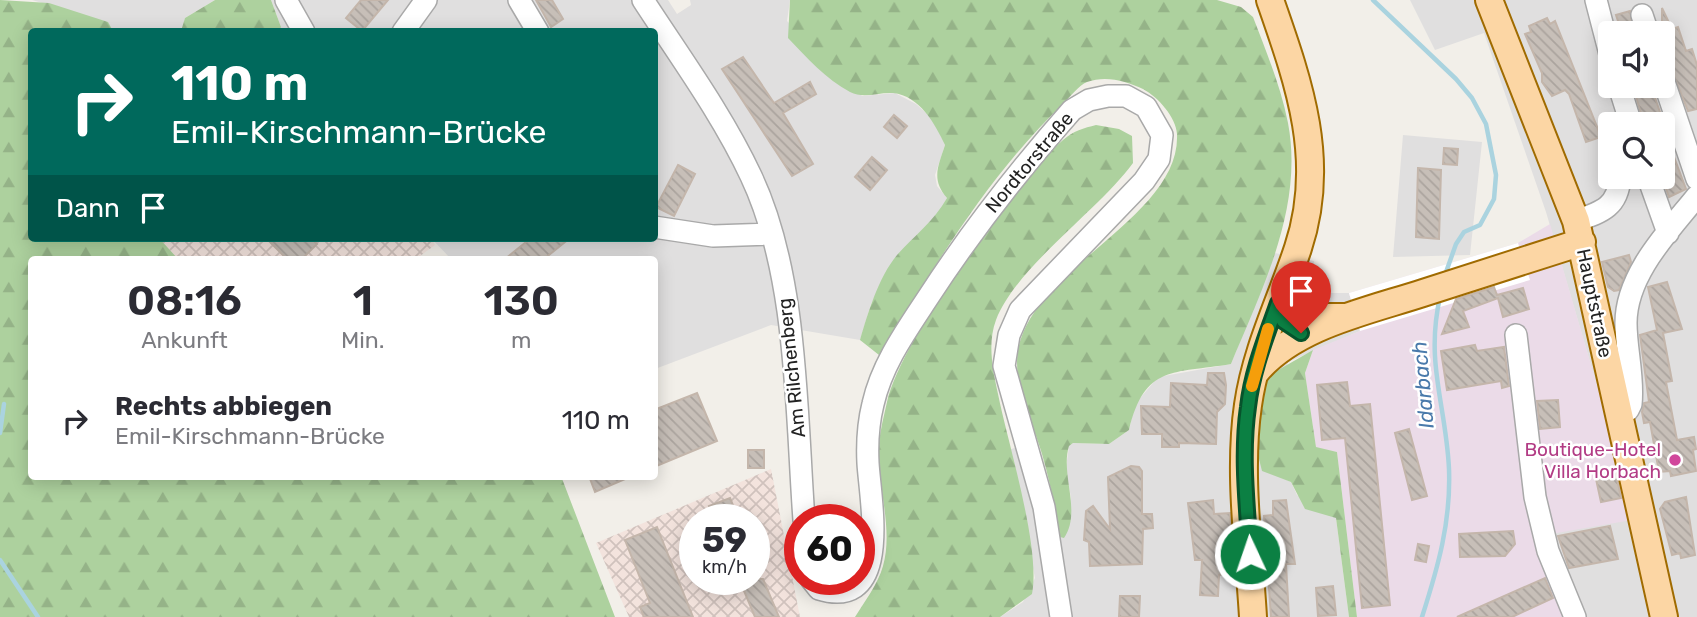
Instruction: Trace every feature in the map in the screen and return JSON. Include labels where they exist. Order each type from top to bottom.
[{"type":"main road","points":[[1253,617],[1246,428],[1254,374],[1304,229],[1312,174],[1304,101],[1270,0]]},
{"type":"main road","name":"Hauptstraße","points":[[1489,0],[1579,232],[1664,617]]},
{"type":"main road","points":[[1254,374],[1270,356],[1310,333],[1356,315],[1524,260],[1579,232]]},
{"type":"main road","points":[[1278,303],[1324,317],[1356,315]]},
{"type":"main road","points":[[1278,303],[1286,324],[1301,333],[1310,333]]},
{"type":"street","points":[[286,0],[302,28]]},
{"type":"street","points":[[406,28],[426,0]]},
{"type":"street","points":[[519,0],[536,28]]},
{"type":"street","name":"Am Rilchenberg","points":[[643,0],[731,137],[752,177],[771,234],[790,325],[803,504]]},
{"type":"street","points":[[1596,0],[1601,21]]},
{"type":"street","name":"Nordtorstraße","points":[[872,504],[867,438],[883,370],[976,225],[1072,110],[1089,100],[1126,96],[1146,107],[1156,120],[1162,135],[1159,159],[1119,209],[1020,310],[1009,335],[1004,366],[1044,507],[1052,545],[1061,617]]},
{"type":"street","points":[[1669,98],[1697,179]]},
{"type":"street","points":[[1579,232],[1613,204],[1616,189]]},
{"type":"street","points":[[1652,189],[1668,233]]},
{"type":"street","points":[[1619,414],[1629,410],[1632,396],[1626,319],[1630,297],[1640,273],[1697,196]]},
{"type":"street","points":[[658,228],[713,236],[771,234]]},
{"type":"street","points":[[1516,335],[1535,497],[1548,551],[1575,617]]},
{"type":"shaded area","points":[[32,0],[215,0],[185,18],[182,28],[111,28],[107,22]]},
{"type":"shaded area","points":[[271,0],[668,0],[677,14],[691,5],[690,0],[790,0],[787,21],[862,96],[895,93],[916,104],[932,118],[945,145],[935,175],[937,186],[947,198],[938,214],[895,258],[871,304],[860,340],[771,325],[658,368],[658,256],[448,256],[435,242],[658,242],[658,28],[281,27]]},
{"type":"shaded area","points":[[1410,0],[1697,0],[1697,617],[1566,617],[1551,534],[1619,461],[1546,212],[1484,33],[1435,50]]},
{"type":"shaded area","points":[[1403,135],[1482,142],[1470,255],[1393,257]]},
{"type":"shaded area","points":[[1550,224],[1619,461],[1632,520],[1551,534],[1566,617],[1357,617],[1337,452],[1316,448],[1305,373],[1313,350],[1360,331],[1349,293],[1518,243]]},
{"type":"shaded area","points":[[163,242],[433,242],[435,245],[420,256],[175,256]]},
{"type":"shaded area","points":[[1275,253],[1314,261],[1315,280],[1321,289],[1328,293],[1349,293],[1360,331],[1288,362],[1268,471],[1291,482],[1297,495],[1336,518],[1349,617],[1000,617],[1023,602],[1035,578],[1009,450],[1037,439],[1060,536],[1071,498],[1066,468],[1069,446],[1073,443],[1109,444],[1129,430],[1135,404],[1158,377],[1231,364]]},
{"type":"shaded area","points":[[771,469],[784,535],[784,595],[796,595],[800,617],[629,617],[596,543],[679,508],[679,595],[770,595],[770,504],[688,504]]},
{"type":"green space","points":[[0,0],[49,3],[108,22],[111,28],[28,28],[28,242],[163,242],[175,256],[28,256],[28,480],[563,480],[615,617],[0,617]]},
{"type":"green space","points":[[215,0],[271,0],[281,27],[182,28],[185,18]]},
{"type":"green space","points":[[790,0],[1217,0],[1241,7],[1253,17],[1281,96],[1288,123],[1291,154],[1285,216],[1267,277],[1231,364],[1164,376],[1144,393],[1129,430],[1109,444],[1073,443],[1069,446],[1067,469],[1071,517],[1064,538],[1060,537],[1045,464],[1020,386],[1017,362],[1024,330],[1043,301],[1069,273],[1154,194],[1171,165],[1177,134],[1173,121],[1154,97],[1130,84],[1101,79],[1081,86],[1036,131],[987,191],[879,355],[860,340],[866,319],[890,264],[930,221],[947,198],[937,179],[945,145],[931,120],[911,99],[893,93],[855,94],[841,87],[817,68],[788,38]]},
{"type":"green space","points":[[1096,125],[1119,129],[1132,136],[1133,163],[1021,279],[996,320],[992,338],[994,376],[1028,524],[1034,574],[1032,594],[1000,617],[855,617],[869,595],[875,595],[875,585],[886,551],[879,444],[887,402],[896,375],[935,304],[989,225],[1042,161],[1067,137]]},
{"type":"green space","points":[[1313,350],[1305,373],[1316,447],[1337,452],[1357,617],[1349,617],[1336,518],[1305,509],[1291,482],[1262,471],[1257,451],[1266,377]]},
{"type":"pier","points":[[1518,243],[1530,280],[1360,331],[1349,293]]},
{"type":"building","points":[[361,0],[388,0],[365,28],[358,28],[346,18]]},
{"type":"building","points":[[536,0],[552,0],[563,19],[551,27]]},
{"type":"building","points":[[1662,8],[1668,21],[1662,21]]},
{"type":"building","points":[[1630,11],[1632,21],[1618,21],[1616,15]]},
{"type":"building","points":[[1547,18],[1550,24],[1555,21],[1598,129],[1598,138],[1586,142],[1569,94],[1565,90],[1552,96],[1542,82],[1542,73],[1525,34],[1531,32],[1529,26]]},
{"type":"building","points":[[1678,27],[1686,51],[1692,49],[1697,65],[1697,109],[1688,111],[1675,78],[1675,28]]},
{"type":"building","points":[[743,57],[774,103],[810,82],[816,94],[783,113],[813,164],[792,176],[722,69]]},
{"type":"building","points":[[1636,98],[1655,98],[1660,112],[1641,112]]},
{"type":"building","points":[[894,115],[907,126],[897,138],[884,127]]},
{"type":"building","points":[[1444,148],[1458,149],[1457,165],[1443,164]]},
{"type":"building","points":[[872,157],[887,170],[870,190],[855,177]]},
{"type":"building","points":[[1675,160],[1686,189],[1669,197],[1666,189],[1675,189]]},
{"type":"building","points":[[678,165],[695,174],[674,216],[658,208]]},
{"type":"building","points":[[1418,168],[1441,170],[1439,239],[1416,237]]},
{"type":"building","points":[[270,242],[317,244],[305,256],[284,256]]},
{"type":"building","points":[[526,242],[565,242],[548,256],[509,256]]},
{"type":"building","points":[[1629,255],[1631,262],[1619,290],[1614,291],[1608,287],[1602,262]]},
{"type":"building","points":[[1667,282],[1682,329],[1663,333],[1672,381],[1666,382],[1677,440],[1694,437],[1696,449],[1693,450],[1696,471],[1671,476],[1670,471],[1659,472],[1650,422],[1644,423],[1644,403],[1649,402],[1640,335],[1657,330],[1648,287]]},
{"type":"building","points":[[1494,287],[1497,295],[1523,288],[1529,309],[1503,317],[1498,298],[1463,311],[1469,327],[1442,334],[1456,299]]},
{"type":"building","points":[[1475,345],[1477,351],[1504,347],[1509,386],[1502,388],[1501,381],[1447,390],[1441,351]]},
{"type":"building","points":[[1208,373],[1224,373],[1226,385],[1225,404],[1217,412],[1216,444],[1179,443],[1179,447],[1162,447],[1162,434],[1142,434],[1141,406],[1170,407],[1171,383],[1207,385]]},
{"type":"building","points":[[1347,382],[1350,406],[1370,404],[1390,605],[1362,608],[1345,438],[1322,440],[1317,385]]},
{"type":"building","points":[[697,393],[717,441],[658,465],[658,408]]},
{"type":"building","points":[[1558,400],[1560,427],[1540,429],[1537,401]]},
{"type":"building","points":[[1409,429],[1427,496],[1412,500],[1395,433]]},
{"type":"building","points":[[748,450],[764,450],[764,468],[748,468]]},
{"type":"building","points":[[1131,466],[1139,467],[1142,471],[1142,514],[1152,514],[1153,528],[1143,529],[1142,564],[1090,566],[1089,542],[1084,540],[1086,511],[1093,506],[1110,529],[1108,477]]},
{"type":"building","points":[[1616,474],[1621,498],[1601,502],[1596,479]]},
{"type":"building","points":[[590,480],[623,480],[595,492]]},
{"type":"building","points":[[1686,497],[1695,555],[1681,558],[1680,553],[1672,555],[1660,509],[1665,502]]},
{"type":"building","points":[[730,498],[732,504],[714,504]]},
{"type":"building","points":[[1213,500],[1214,514],[1230,513],[1234,574],[1219,575],[1218,596],[1200,595],[1202,560],[1195,560],[1188,503]]},
{"type":"building","points":[[1286,500],[1295,564],[1286,564],[1289,617],[1271,617],[1264,516],[1273,515],[1273,501]]},
{"type":"building","points":[[1610,526],[1618,559],[1569,568],[1558,536]]},
{"type":"building","points":[[657,527],[679,582],[679,595],[684,595],[693,617],[644,617],[640,607],[650,603],[625,540]]},
{"type":"building","points":[[1513,531],[1515,544],[1505,556],[1460,557],[1459,534]]},
{"type":"building","points":[[1418,544],[1429,546],[1426,562],[1415,560]]},
{"type":"building","points":[[1545,578],[1553,598],[1512,617],[1457,617]]},
{"type":"building","points":[[1333,586],[1336,615],[1318,616],[1316,588]]},
{"type":"building","points":[[746,595],[770,595],[779,617],[755,617]]},
{"type":"building","points":[[1120,596],[1140,596],[1139,617],[1119,617]]},
{"type":"waterway","name":"Idarbach","points":[[1373,0],[1456,79],[1472,98],[1486,124],[1496,175],[1494,199],[1480,225],[1464,232],[1456,244],[1445,275]]},
{"type":"waterway","name":"Idarbach","points":[[1422,617],[1442,544],[1448,507],[1447,446],[1435,364],[1436,321],[1440,297]]},
{"type":"waterway","points":[[0,433],[4,404]]},
{"type":"waterway","points":[[0,560],[38,617]]},
{"type":"slow traffic","points":[[1252,386],[1268,329]]},
{"type":"place","name":"Boutique-Hotel Villa Horbach","points":[[1675,460]]},
{"type":"route","points":[[1250,554],[1246,494],[1248,406],[1258,359],[1278,303],[1278,311],[1283,321],[1301,333]]}]
